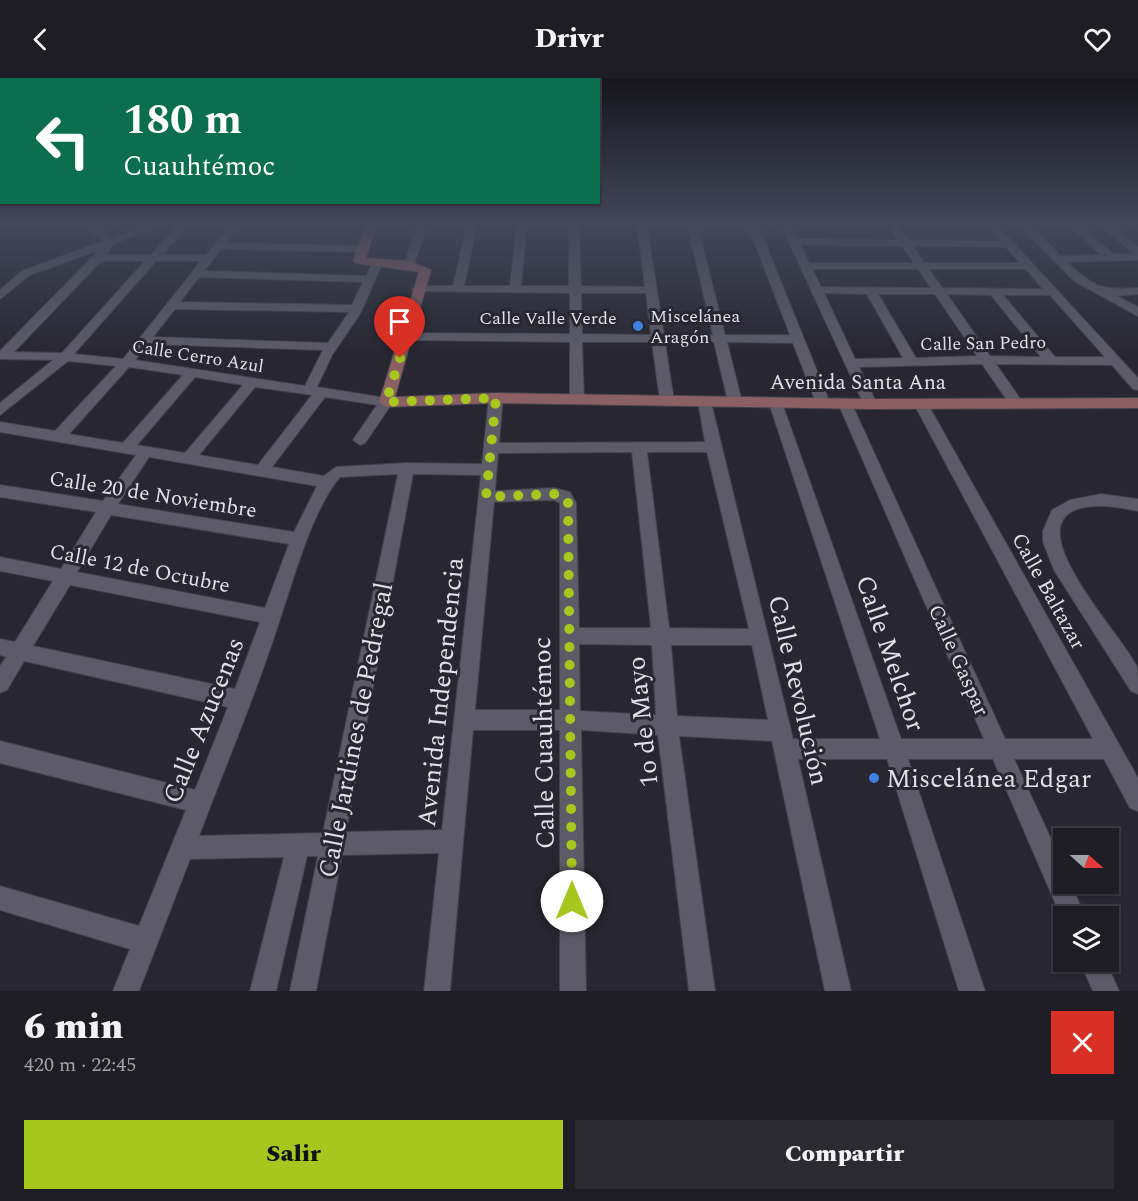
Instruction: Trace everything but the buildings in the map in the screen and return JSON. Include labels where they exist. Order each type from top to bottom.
[{"type":"street","points":[[0,296],[26,273],[41,268]]},
{"type":"street","points":[[2,355],[88,268]]},
{"type":"street","points":[[0,411],[65,357],[144,268]]},
{"type":"street","points":[[59,436],[126,363],[202,268]]},
{"type":"street","points":[[262,470],[315,391],[331,347],[356,309],[375,268]]},
{"type":"street","points":[[360,440],[386,402],[425,270],[418,268]]},
{"type":"street","points":[[458,290],[463,268]]},
{"type":"street","points":[[515,290],[517,268]]},
{"type":"street","points":[[574,268],[578,336],[578,400]]},
{"type":"street","points":[[648,268],[667,401]]},
{"type":"street","points":[[702,268],[735,402]]},
{"type":"street","points":[[769,268],[823,403]]},
{"type":"street","points":[[806,268],[870,404]]},
{"type":"street","points":[[921,268],[1016,403]]},
{"type":"street","points":[[1030,268],[1138,386]]},
{"type":"street","points":[[1067,268],[1078,279],[1138,312]]},
{"type":"street","points":[[197,273],[369,279]]},
{"type":"street","points":[[418,289],[651,290]]},
{"type":"street","points":[[816,290],[1051,291]]},
{"type":"street","points":[[871,291],[912,362]]},
{"type":"street","points":[[1103,293],[1138,291]]},
{"type":"street","points":[[995,292],[1028,335],[1051,360]]},
{"type":"street","points":[[172,305],[356,309]]},
{"type":"street","name":"Calle Valle Verde","points":[[407,337],[578,336],[798,339]]},
{"type":"street","points":[[144,340],[331,347]]},
{"type":"street","name":"Calle Cerro Azul","points":[[2,355],[65,357],[126,363],[386,402]]},
{"type":"street","name":"Calle San Pedro","points":[[852,363],[987,360],[1115,361]]},
{"type":"street","points":[[126,448],[192,373]]},
{"type":"street","points":[[189,458],[251,382]]},
{"type":"street","name":"Avenida Santa Ana","points":[[386,402],[496,398],[870,404],[1138,403]]},
{"type":"street","name":"Avenida Independencia","points":[[437,991],[496,398]]},
{"type":"street","name":"Calle Revolución","points":[[705,401],[713,447],[760,637],[838,991]]},
{"type":"street","name":"Calle Melchor","points":[[776,403],[894,748],[972,991]]},
{"type":"street","name":"Calle Gaspar","points":[[845,403],[1069,906]]},
{"type":"street","name":"Calle Baltazar","points":[[921,404],[1138,800]]},
{"type":"street","points":[[0,427],[262,470],[331,477],[407,468],[490,470]]},
{"type":"street","name":"1o de Mayo","points":[[639,447],[661,636],[667,725],[702,991]]},
{"type":"street","points":[[491,448],[713,447]]},
{"type":"street","points":[[0,684],[108,506],[146,452]]},
{"type":"street","name":"Calle Jardines de Pedregal","points":[[303,991],[407,468]]},
{"type":"street","name":"Calle Azucenas","points":[[126,991],[144,940],[241,700],[299,539],[331,477]]},
{"type":"street","name":"Calle 20 de Noviembre","points":[[0,491],[108,506],[299,539]]},
{"type":"street","name":"Calle Cuauhtémoc","points":[[486,497],[554,494],[564,496],[568,503],[573,991]]},
{"type":"street","points":[[1138,505],[1101,500],[1076,504],[1058,514],[1053,522],[1051,542],[1060,565],[1138,685]]},
{"type":"street","name":"Calle 12 de Octubre","points":[[0,564],[272,617]]},
{"type":"street","points":[[568,636],[760,637]]},
{"type":"street","points":[[0,647],[241,700]]},
{"type":"street","points":[[464,720],[570,720],[667,725],[782,740],[894,748],[1110,749]]},
{"type":"street","points":[[0,752],[199,802]]},
{"type":"street","points":[[181,848],[452,841]]},
{"type":"street","name":"Calle Jardines de Pedregal","points":[[263,991],[298,846]]},
{"type":"street","points":[[0,898],[144,940]]},
{"type":"street","points":[[1097,972],[1106,991]]},
{"type":"place","name":"Miscelánea Aragón","points":[[638,326]]},
{"type":"place","name":"Miscelánea Edgar","points":[[874,778]]},
{"type":"route","points":[[400,358],[386,402],[496,398],[486,497],[554,494],[564,496],[568,503],[572,901]]}]
